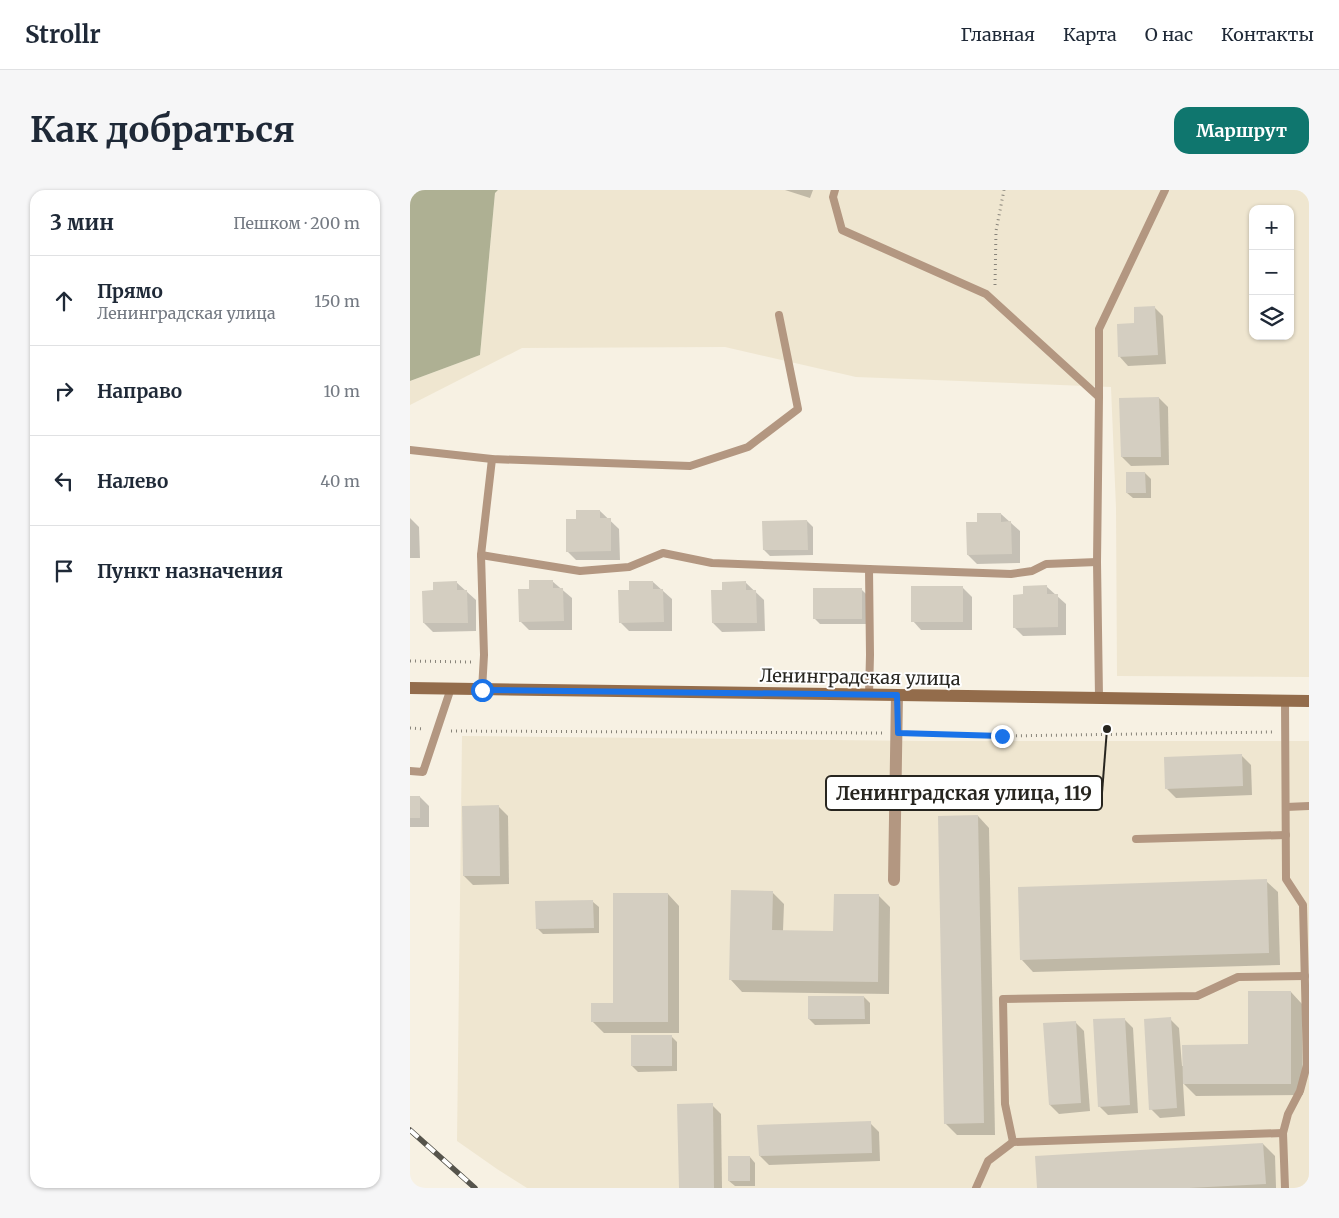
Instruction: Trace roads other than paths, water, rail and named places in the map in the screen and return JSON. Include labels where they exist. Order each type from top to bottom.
[{"type":"main road","name":"Ленинградская улица","points":[[410,688],[1309,701]]},
{"type":"street","points":[[894,880],[898,733],[897,695]]},
{"type":"lane","points":[[835,190],[833,197],[842,230],[986,294],[1099,397]]},
{"type":"lane","points":[[1100,697],[1097,562],[1099,329],[1165,190]]},
{"type":"lane","points":[[410,450],[492,459],[690,466],[748,447],[798,409],[779,315]]},
{"type":"lane","points":[[482,690],[484,662],[481,555],[492,459]]},
{"type":"lane","points":[[481,555],[580,571],[629,567],[663,553],[712,563],[1011,574],[1032,571],[1046,564],[1097,562]]},
{"type":"lane","points":[[868,695],[870,655],[869,569]]},
{"type":"lane","points":[[410,771],[423,772],[451,688]]},
{"type":"lane","points":[[1284,1188],[1283,1133],[1288,1114],[1300,1091],[1307,1065],[1303,905],[1286,879],[1285,700]]},
{"type":"lane","points":[[1286,807],[1309,806]]},
{"type":"lane","points":[[1136,840],[1286,835]]},
{"type":"lane","points":[[1013,1142],[1005,1104],[1003,999],[1197,996],[1238,978],[1305,976]]},
{"type":"lane","points":[[976,1188],[988,1161],[1013,1142],[1283,1133]]},
{"type":"railway","points":[[410,1130],[475,1188]]},
{"type":"place","name":"Ленинградская улица, 119","points":[[1107,729]]}]
